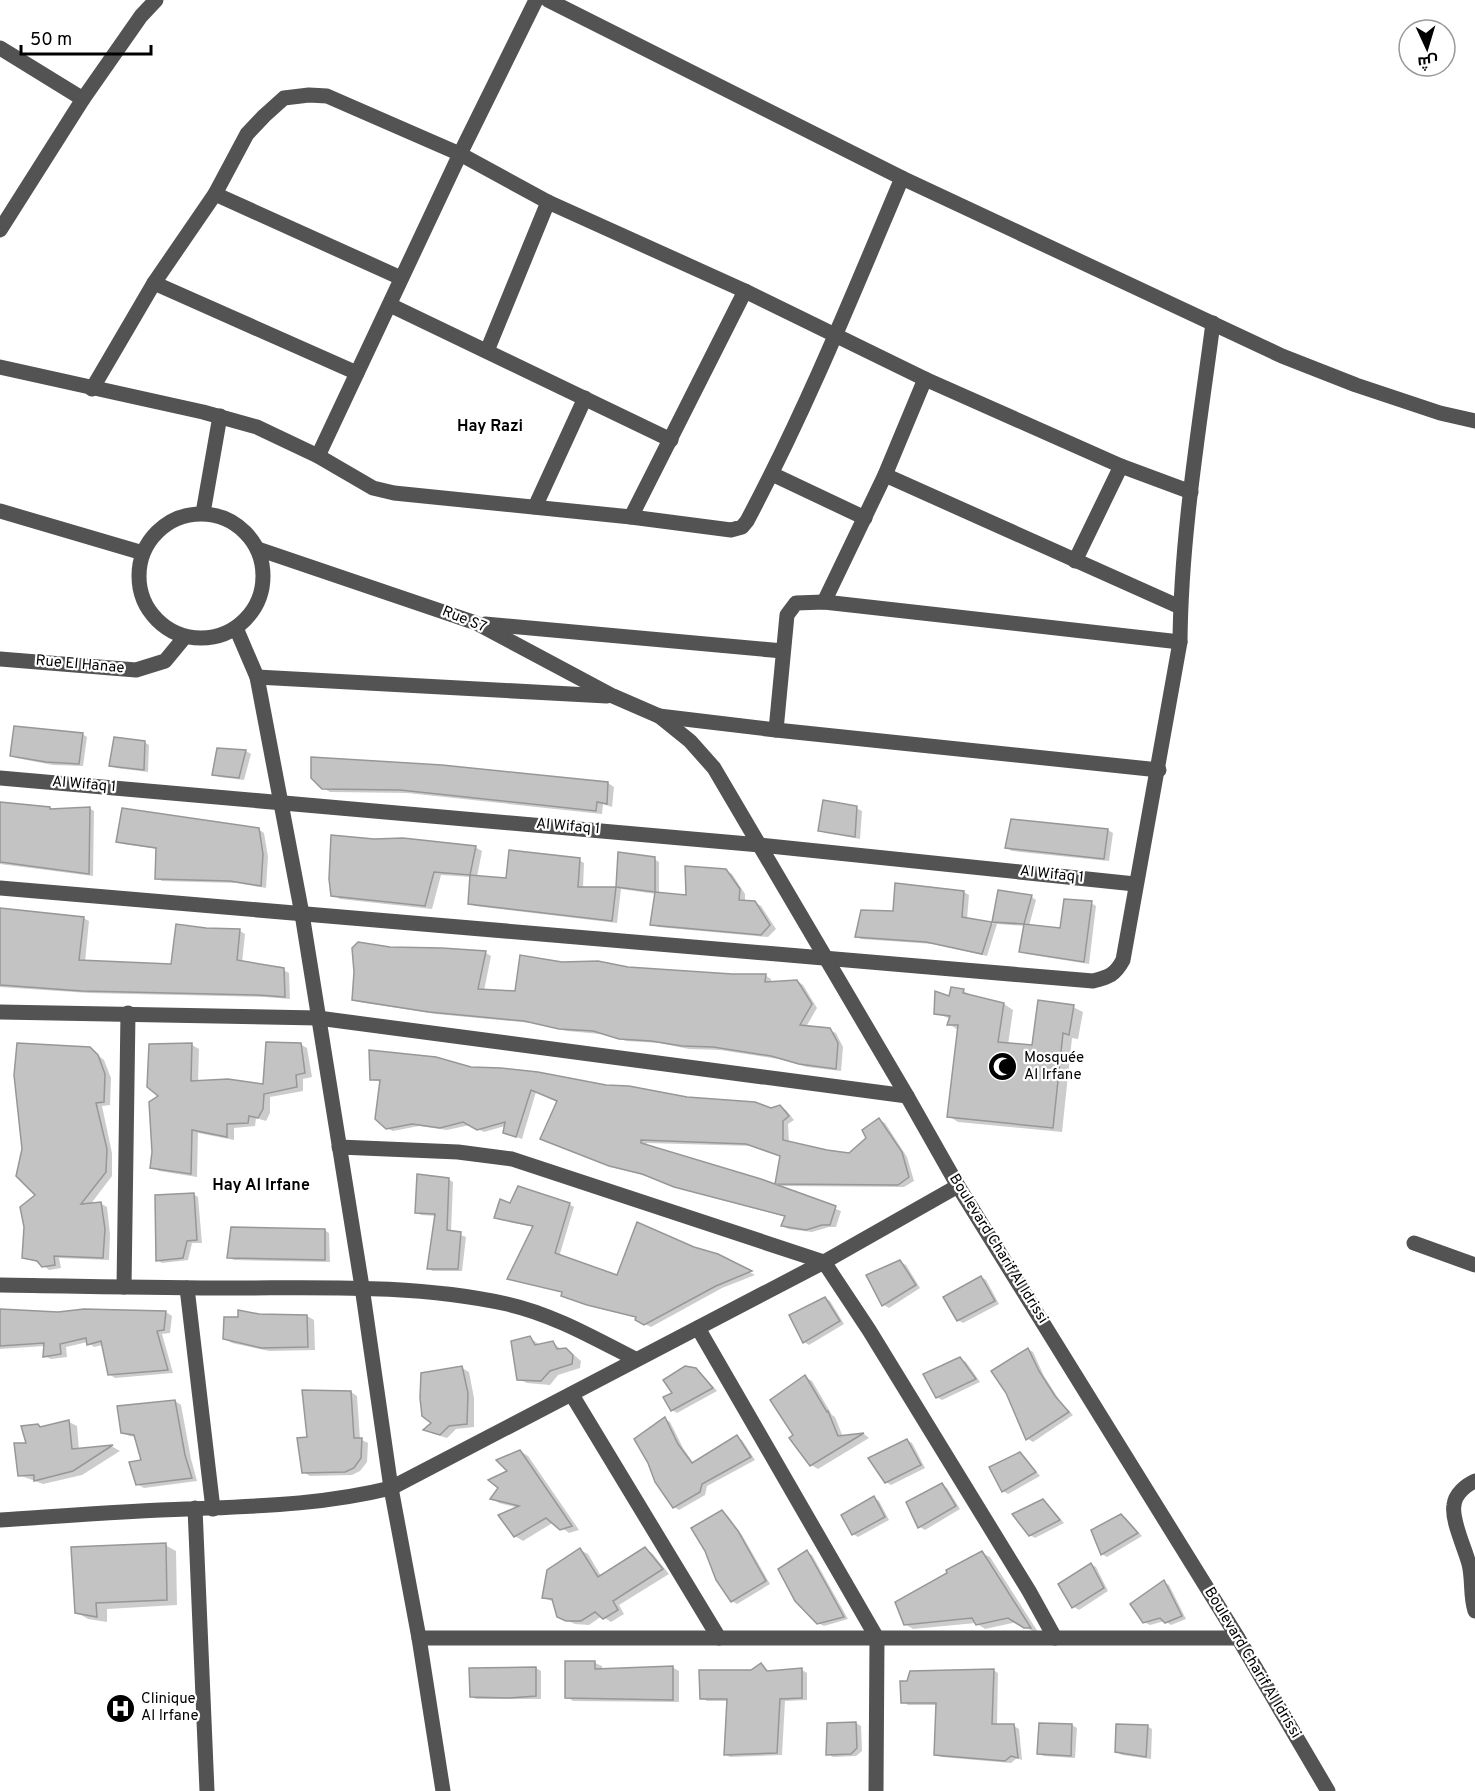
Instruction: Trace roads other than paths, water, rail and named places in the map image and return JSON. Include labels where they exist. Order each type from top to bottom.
[{"type":"street","points":[[0,230],[83,99],[141,16],[156,0]]},
{"type":"street","points":[[318,456],[460,154],[536,0]]},
{"type":"street","points":[[548,0],[902,178],[1282,356],[1356,385],[1440,413],[1475,421]]},
{"type":"street","points":[[0,48],[83,99]]},
{"type":"street","points":[[92,389],[154,283],[215,194],[247,134],[284,98],[309,95],[327,96],[460,154],[548,202],[745,291],[925,379],[1121,466],[1191,492]]},
{"type":"street","points":[[0,368],[257,427],[318,456],[373,488],[394,493],[631,517],[731,530],[742,527],[747,521],[772,474],[836,335],[902,178]]},
{"type":"street","points":[[215,194],[401,278]]},
{"type":"street","points":[[487,351],[548,202]]},
{"type":"street","points":[[154,283],[357,373]]},
{"type":"street","points":[[631,517],[745,291]]},
{"type":"street","points":[[390,305],[671,440]]},
{"type":"street","points":[[0,888],[1093,981],[1110,977],[1123,960],[1180,642],[1180,607],[1191,492],[1213,323]]},
{"type":"street","points":[[824,602],[885,475],[925,379]]},
{"type":"street","points":[[535,507],[585,398]]},
{"type":"street","points":[[203,513],[220,417]]},
{"type":"street","points":[[1075,561],[1121,466]]},
{"type":"street","points":[[772,474],[865,518]]},
{"type":"street","points":[[885,475],[1180,607]]},
{"type":"street","points":[[0,511],[143,553]]},
{"type":"street","points":[[203,513],[229,520],[246,532],[258,549],[263,566],[264,584],[259,601],[250,616],[236,628],[220,636],[202,639],[184,638],[165,628],[150,613],[141,594],[138,573],[143,553],[154,535],[170,522],[203,513]]},
{"type":"street","name":"Rue S7","points":[[258,549],[476,623],[613,696],[659,716]]},
{"type":"street","points":[[776,730],[788,615],[796,603],[824,602],[1180,642]]},
{"type":"street","points":[[476,623],[783,651]]},
{"type":"street","points":[[236,628],[257,677],[282,801],[362,1287],[391,1488],[443,1791]]},
{"type":"street","name":"Rue El Hanae","points":[[0,659],[136,670],[165,661],[184,638]]},
{"type":"street","points":[[257,677],[613,696]]},
{"type":"street","points":[[659,716],[1158,770]]},
{"type":"street","name":"Boulevard Charif Al Idrissi","points":[[659,716],[690,741],[714,768],[958,1186],[1238,1638],[1328,1791]]},
{"type":"street","name":"Al Wifaq 1","points":[[0,778],[282,801],[760,845],[1135,884]]},
{"type":"street","points":[[0,1011],[318,1018],[907,1096]]},
{"type":"street","points":[[124,1287],[128,1013]]},
{"type":"street","points":[[339,1147],[458,1152],[512,1159],[824,1262],[906,1390],[1029,1591],[1055,1638]]},
{"type":"street","points":[[0,1520],[195,1508],[294,1505],[359,1496],[391,1488],[824,1262],[958,1186]]},
{"type":"street","points":[[1414,1243],[1475,1265]]},
{"type":"street","points":[[0,1285],[187,1288],[362,1287],[429,1290],[508,1304],[566,1323],[635,1359]]},
{"type":"street","points":[[187,1288],[213,1509]]},
{"type":"street","points":[[698,1328],[877,1638],[876,1791]]},
{"type":"street","points":[[572,1395],[719,1638]]},
{"type":"street","points":[[1475,1481],[1457,1496],[1453,1506],[1472,1564],[1472,1602],[1475,1611]]},
{"type":"street","points":[[195,1508],[207,1791]]},
{"type":"street","points":[[418,1638],[1238,1638]]},
{"type":"place","name":"Mosquée Al Irfane","points":[[1003,1067]]},
{"type":"place","name":"Clinique Al Irfane","points":[[120,1708]]},
{"type":"district","name":"Hay Razi","points":[[490,427]]},
{"type":"district","name":"Hay Al Irfane","points":[[261,1186]]}]
